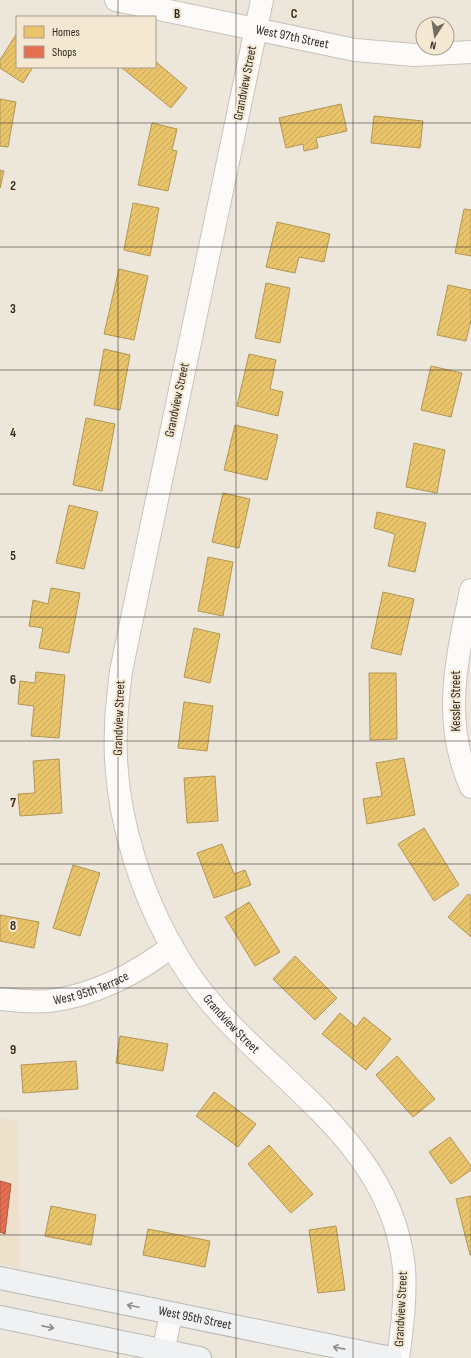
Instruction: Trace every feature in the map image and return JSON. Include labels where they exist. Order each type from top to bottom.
[{"type":"main road","name":"West 95th Street","points":[[0,1278],[391,1358]]},
{"type":"main road","points":[[0,1317],[163,1354],[200,1358]]},
{"type":"street","name":"West 97th Street","points":[[116,0],[355,50],[384,54],[414,55],[471,52]]},
{"type":"street","name":"Grandview Street","points":[[262,0],[121,670],[115,730],[118,783],[130,844],[158,923],[191,978],[235,1029],[334,1125],[354,1147],[370,1171],[388,1207],[395,1227],[403,1267],[405,1288],[398,1358]]},
{"type":"street","name":"Kessler Street","points":[[471,590],[456,662],[453,707],[458,752],[471,787]]},
{"type":"street","name":"West 95th Terrace","points":[[0,999],[48,1001],[75,996],[130,974],[149,964],[172,946]]},
{"type":"street","points":[[163,1354],[171,1314]]},
{"type":"shaded area","points":[[0,1118],[18,1121],[20,1269],[0,1264]]},
{"type":"building: Homes","points":[[16,35],[16,68],[32,68],[23,83],[0,68],[0,60]]},
{"type":"building: Homes","points":[[156,62],[187,88],[171,108],[122,68],[156,68]]},
{"type":"building: Homes","points":[[0,99],[16,102],[8,147],[0,146]]},
{"type":"building: Homes","points":[[341,104],[347,131],[316,138],[318,148],[304,151],[303,144],[286,148],[279,118]]},
{"type":"building: Homes","points":[[374,116],[423,121],[420,148],[371,143]]},
{"type":"building: Homes","points":[[152,123],[177,129],[172,150],[177,151],[168,191],[138,185]]},
{"type":"building: Homes","points":[[0,170],[4,171],[0,188]]},
{"type":"building: Homes","points":[[133,203],[159,208],[150,256],[124,250]]},
{"type":"building: Homes","points":[[464,209],[471,210],[471,256],[455,253]]},
{"type":"building: Homes","points":[[277,222],[330,234],[324,262],[299,257],[295,273],[266,267]]},
{"type":"building: Homes","points":[[119,269],[148,276],[134,340],[104,334]]},
{"type":"building: Homes","points":[[266,283],[290,288],[280,343],[255,338]]},
{"type":"building: Homes","points":[[448,285],[471,290],[471,320],[466,341],[437,335]]},
{"type":"building: Homes","points":[[104,349],[130,355],[120,410],[94,405]]},
{"type":"building: Homes","points":[[249,354],[276,360],[270,389],[283,392],[278,416],[237,406]]},
{"type":"building: Homes","points":[[431,366],[462,373],[451,417],[421,410]]},
{"type":"building: Homes","points":[[86,418],[115,424],[102,491],[73,485]]},
{"type":"building: Homes","points":[[235,425],[278,435],[267,480],[224,470]]},
{"type":"building: Homes","points":[[414,443],[445,450],[437,493],[406,487]]},
{"type":"building: Homes","points":[[223,493],[250,499],[239,548],[212,542]]},
{"type":"building: Homes","points":[[69,505],[98,512],[84,569],[56,563]]},
{"type":"building: Homes","points":[[377,512],[426,523],[415,572],[388,566],[395,534],[374,528]]},
{"type":"building: Homes","points":[[208,557],[233,562],[223,616],[198,611]]},
{"type":"building: Homes","points":[[51,588],[80,593],[69,653],[39,648],[43,628],[29,626],[33,600],[48,604]]},
{"type":"building: Homes","points":[[383,592],[414,599],[401,655],[371,648]]},
{"type":"building: Homes","points":[[194,628],[220,634],[210,683],[184,677]]},
{"type":"building: Homes","points":[[36,672],[65,675],[59,738],[31,736],[34,706],[18,704],[20,681],[35,683]]},
{"type":"building: Homes","points":[[369,673],[396,673],[397,739],[370,740]]},
{"type":"building: Homes","points":[[184,702],[213,706],[207,751],[178,748]]},
{"type":"building: Homes","points":[[404,758],[415,815],[367,824],[363,799],[382,796],[376,763]]},
{"type":"building: Homes","points":[[59,759],[62,813],[20,816],[18,794],[35,793],[33,761]]},
{"type":"building: Homes","points":[[215,776],[218,821],[187,823],[184,778]]},
{"type":"building: Homes","points":[[424,828],[459,885],[434,901],[398,844]]},
{"type":"building: Homes","points":[[222,844],[234,874],[245,870],[251,885],[214,898],[197,853]]},
{"type":"building: Homes","points":[[73,865],[100,873],[80,936],[53,928]]},
{"type":"building: Homes","points":[[468,894],[471,896],[471,937],[448,917]]},
{"type":"building: Homes","points":[[249,902],[280,952],[255,966],[225,917]]},
{"type":"building: Homes","points":[[0,915],[39,922],[34,948],[0,941]]},
{"type":"building: Homes","points":[[295,956],[337,998],[315,1020],[273,979]]},
{"type":"building: Homes","points":[[340,1013],[356,1027],[364,1017],[391,1039],[366,1070],[322,1034]]},
{"type":"building: Homes","points":[[120,1036],[168,1044],[163,1071],[116,1063]]},
{"type":"building: Homes","points":[[397,1056],[435,1099],[413,1117],[376,1075]]},
{"type":"building: Homes","points":[[76,1061],[78,1089],[23,1093],[21,1065]]},
{"type":"building: Homes","points":[[214,1092],[256,1124],[238,1147],[196,1116]]},
{"type":"building: Homes","points":[[450,1137],[471,1166],[471,1170],[451,1184],[429,1152]]},
{"type":"building: Homes","points":[[269,1145],[313,1194],[291,1213],[248,1164]]},
{"type":"building: Homes","points":[[471,1196],[471,1255],[470,1255],[456,1199]]},
{"type":"building: Homes","points":[[51,1206],[96,1215],[91,1245],[45,1236]]},
{"type":"building: Homes","points":[[336,1226],[345,1290],[318,1293],[309,1230]]},
{"type":"building: Homes","points":[[148,1229],[210,1241],[205,1267],[143,1255]]},
{"type":"building: Shops","points":[[0,1181],[11,1184],[5,1234],[0,1232]]}]
